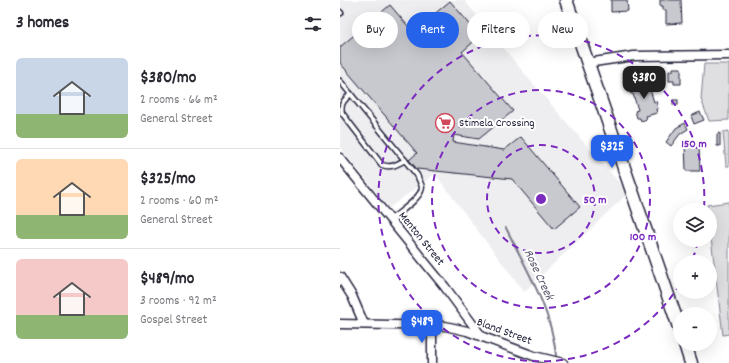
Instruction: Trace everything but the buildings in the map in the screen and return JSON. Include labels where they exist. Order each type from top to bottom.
[{"type":"main road","points":[[566,0],[673,310]]},
{"type":"main road","points":[[687,351],[691,363]]},
{"type":"street","points":[[588,63],[634,56],[729,55]]},
{"type":"street","name":"Menton Street","points":[[340,158],[445,287],[482,337]]},
{"type":"street","points":[[340,277],[355,303],[364,324]]},
{"type":"street","name":"Bland Street","points":[[340,324],[432,325],[455,328],[482,337],[534,359],[563,363]]},
{"type":"street","points":[[432,325],[432,363]]},
{"type":"lane","points":[[340,81],[417,175],[422,187],[415,199],[390,220]]},
{"type":"lane","points":[[351,94],[341,104],[340,109],[382,165],[388,167],[395,166],[405,160]]},
{"type":"shaded area","points":[[340,0],[464,0],[474,12],[467,12],[467,48],[503,48],[628,193],[524,292],[435,174],[389,208],[340,147]]},
{"type":"shaded area","points":[[704,64],[729,64],[729,120],[709,121],[701,99]]},
{"type":"shaded area","points":[[729,131],[729,166],[726,166],[723,132]]},
{"type":"shaded area","points":[[729,202],[729,334],[723,335],[717,287],[717,255],[713,255],[712,247],[717,247],[717,204]]},
{"type":"waterway","name":"Rose Creek","points":[[506,228],[537,289],[549,321],[556,355]]},
{"type":"place","name":"Stimela Crossing","points":[[445,123]]}]
